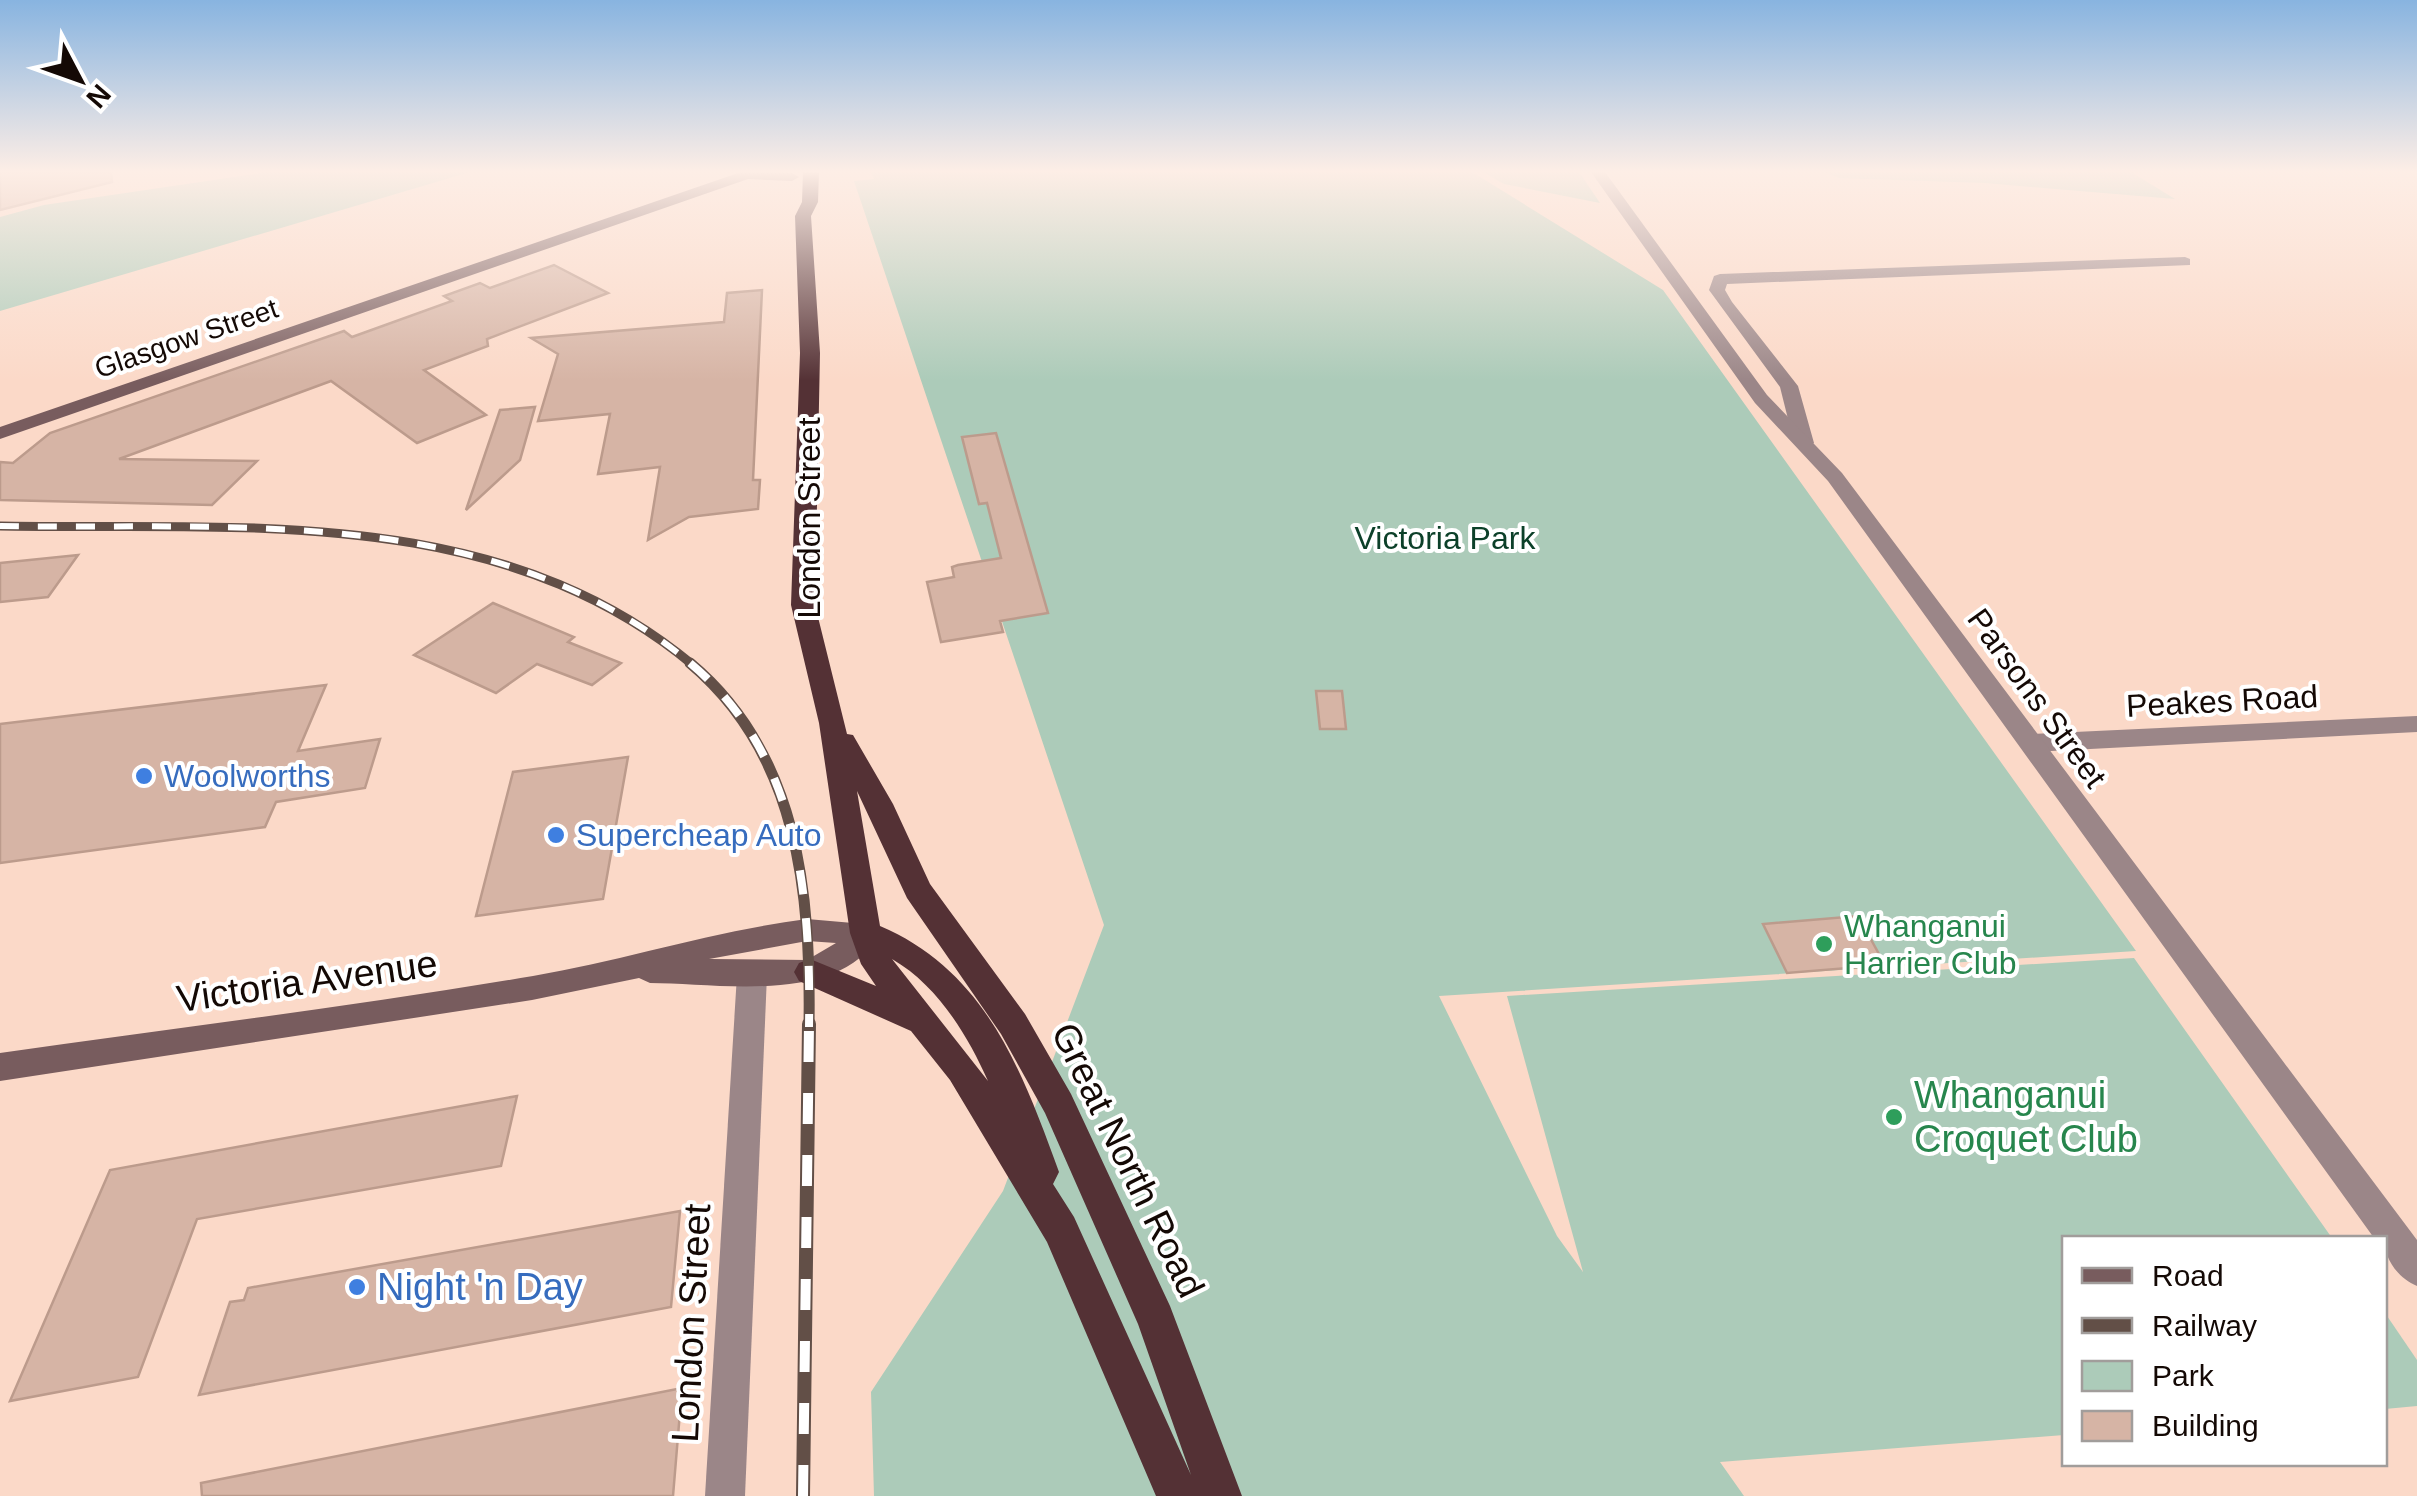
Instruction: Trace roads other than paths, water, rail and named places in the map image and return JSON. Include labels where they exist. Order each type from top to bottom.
[{"type":"highway","name":"London Street","points":[[804,242],[810,353],[803,605],[832,723],[866,934]]},
{"type":"highway","name":"Great North Road","points":[[832,723],[878,804],[918,890],[1012,1024],[1060,1106],[1156,1320],[1220,1496]]},
{"type":"highway","points":[[866,934],[877,964],[962,1069],[1062,1230]]},
{"type":"highway","points":[[866,934],[920,961],[962,1006],[1014,1095],[1062,1230],[1178,1496]]},
{"type":"highway","points":[[810,972],[885,1002],[926,1025]]},
{"type":"main road","name":"Glasgow Street","points":[[0,433],[545,242]]},
{"type":"main road","name":"Victoria Avenue","points":[[0,1067],[625,970],[746,938],[807,930],[866,934]]},
{"type":"main road","name":"Victoria Avenue","points":[[625,970],[752,975],[810,972],[838,958],[866,934]]},
{"type":"street","name":"Parsons Street","points":[[1646,242],[1761,399],[1835,478],[2417,1269]]},
{"type":"street","points":[[1804,443],[1789,386],[1725,304],[1717,290],[1720,279],[1738,275],[2184,262]]},
{"type":"street","name":"Peakes Road","points":[[2030,743],[2417,724]]},
{"type":"street","name":"London Street","points":[[724,1496],[752,975]]},
{"type":"railway","points":[[0,526],[273,529],[363,536],[451,550],[536,575],[617,612],[693,665]]},
{"type":"railway","points":[[690,663],[726,699],[755,740],[776,783],[801,877],[807,927],[809,1024]]},
{"type":"railway","points":[[803,1496],[809,1024]]},
{"type":"place","name":"Woolworths","points":[[144,776]]},
{"type":"place","name":"Supercheap Auto","points":[[556,835]]},
{"type":"place","name":"Whanganui Harrier Club","points":[[1824,944]]},
{"type":"place","name":"Whanganui Croquet Club","points":[[1894,1117]]},
{"type":"place","name":"Night 'n Day","points":[[357,1287]]},
{"type":"park label","name":"Victoria Park","points":[[1445,538]]}]
